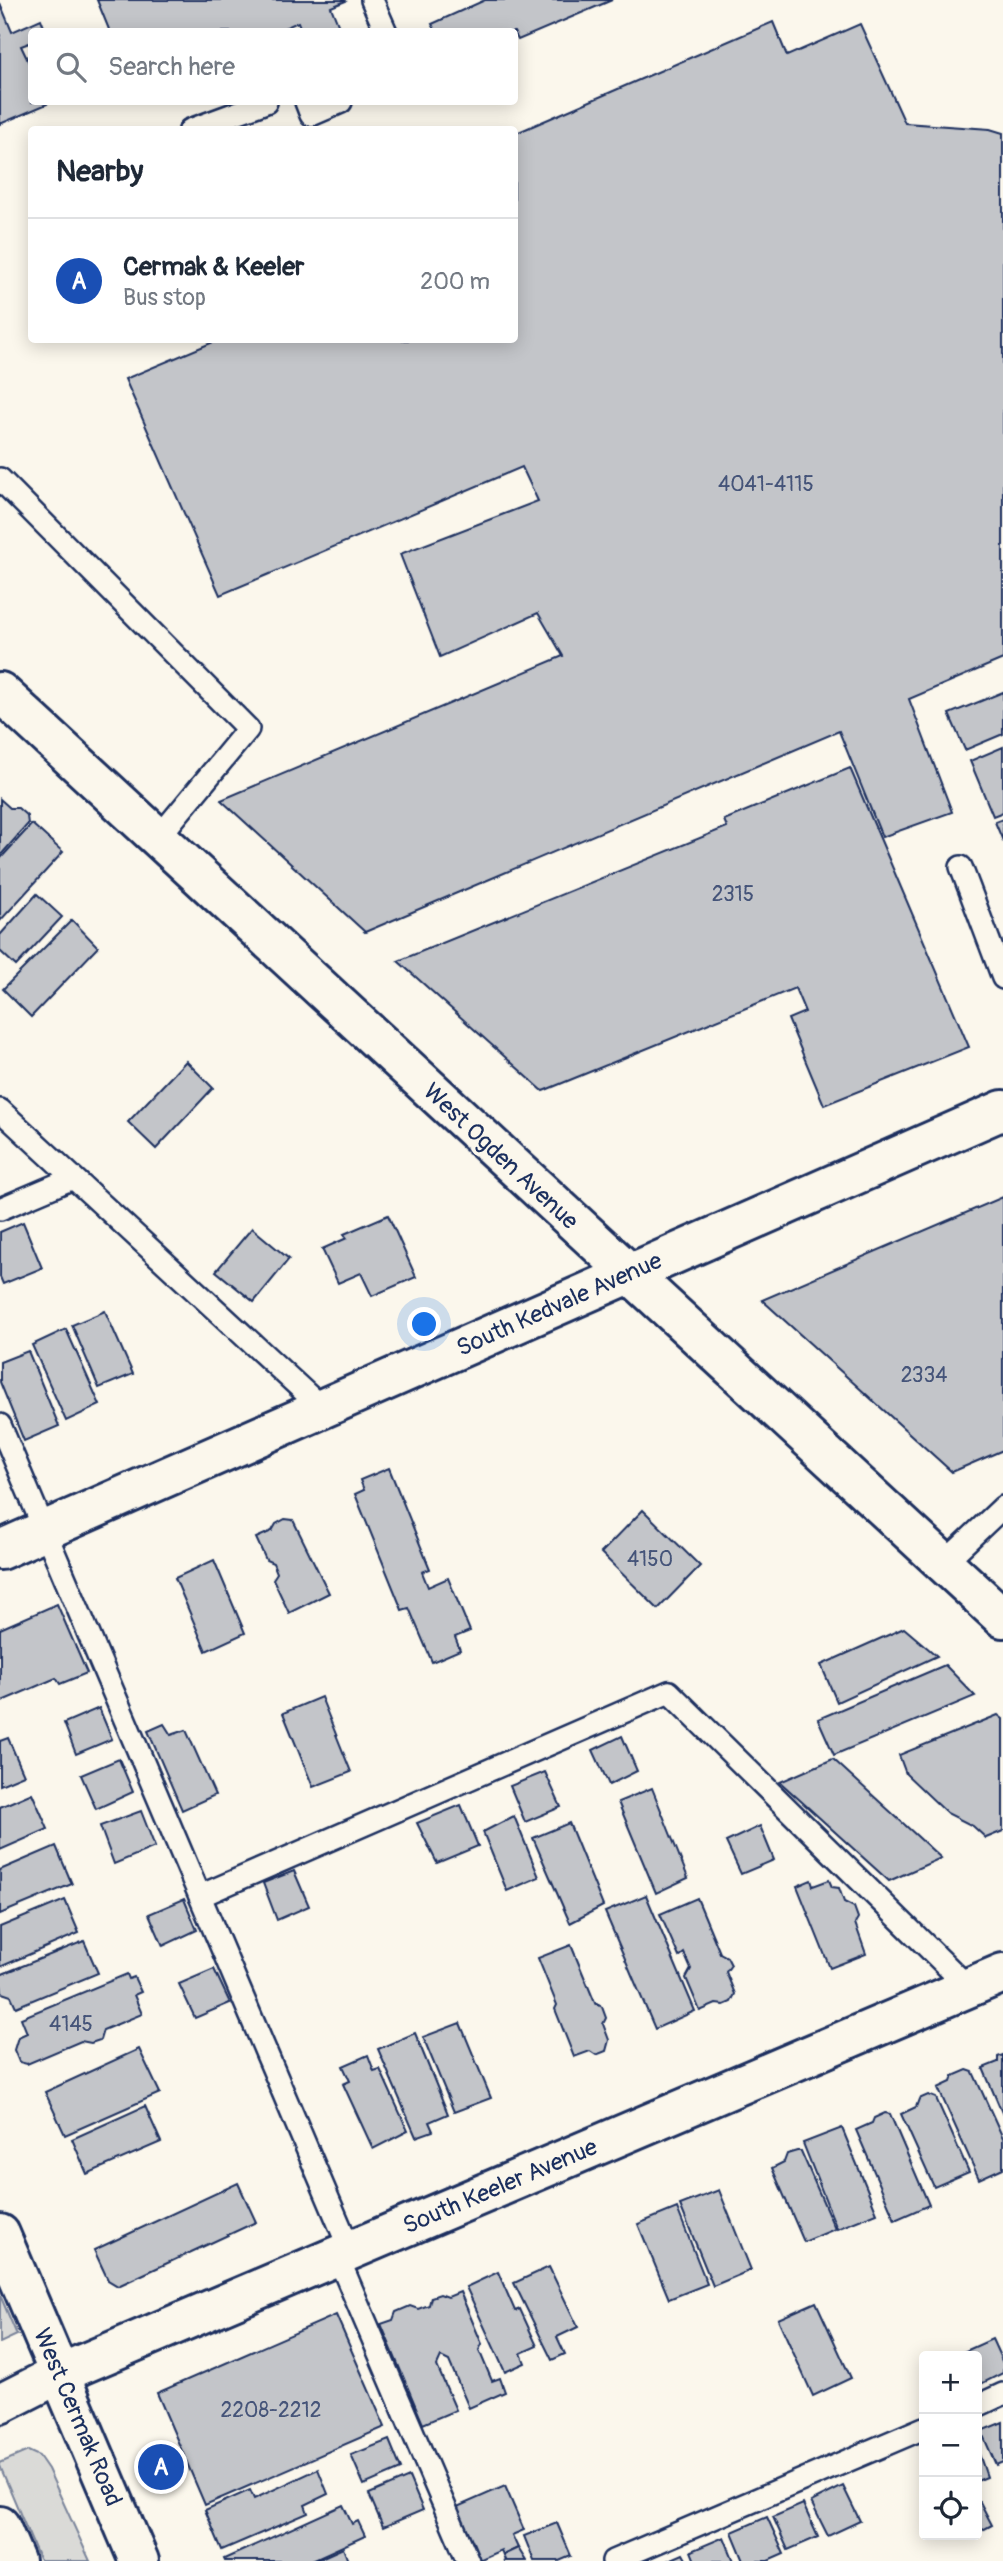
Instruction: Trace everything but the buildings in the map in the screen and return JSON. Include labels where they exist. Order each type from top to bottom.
[{"type":"street","name":"West Ogden Avenue","points":[[0,692],[1003,1618]]},
{"type":"street","name":"South Kedvale Avenue","points":[[0,1550],[1003,1110]]},
{"type":"street","name":"South Keeler Avenue","points":[[0,2404],[59,2374],[1003,1973]]},
{"type":"street","name":"West Cermak Road","points":[[0,2234],[139,2561]]},
{"type":"street","points":[[0,2526],[15,2561]]},
{"type":"lane","points":[[372,0],[384,28]]},
{"type":"lane","points":[[201,126],[258,105]]},
{"type":"lane","points":[[307,105],[311,115],[334,105]]},
{"type":"lane","points":[[0,479],[248,729],[158,838]]},
{"type":"lane","points":[[961,867],[1003,978]]},
{"type":"lane","points":[[0,1110],[321,1408]]},
{"type":"lane","points":[[0,1209],[73,1178]]},
{"type":"lane","points":[[0,1425],[200,1896],[468,2561]]},
{"type":"lane","points":[[944,1563],[1003,1507]]},
{"type":"lane","points":[[200,1896],[669,1692],[968,1987]]},
{"type":"lane","points":[[982,2404],[1003,2394]]},
{"type":"lane","points":[[613,2561],[919,2430]]},
{"type":"shaded area","points":[[0,2295],[17,2335],[0,2343]]},
{"type":"shaded area","points":[[28,2451],[39,2456],[48,2469],[90,2561],[40,2561],[0,2466],[0,2463]]},
{"type":"place","name":"Cermak & Keeler","points":[[161,2467]]}]
